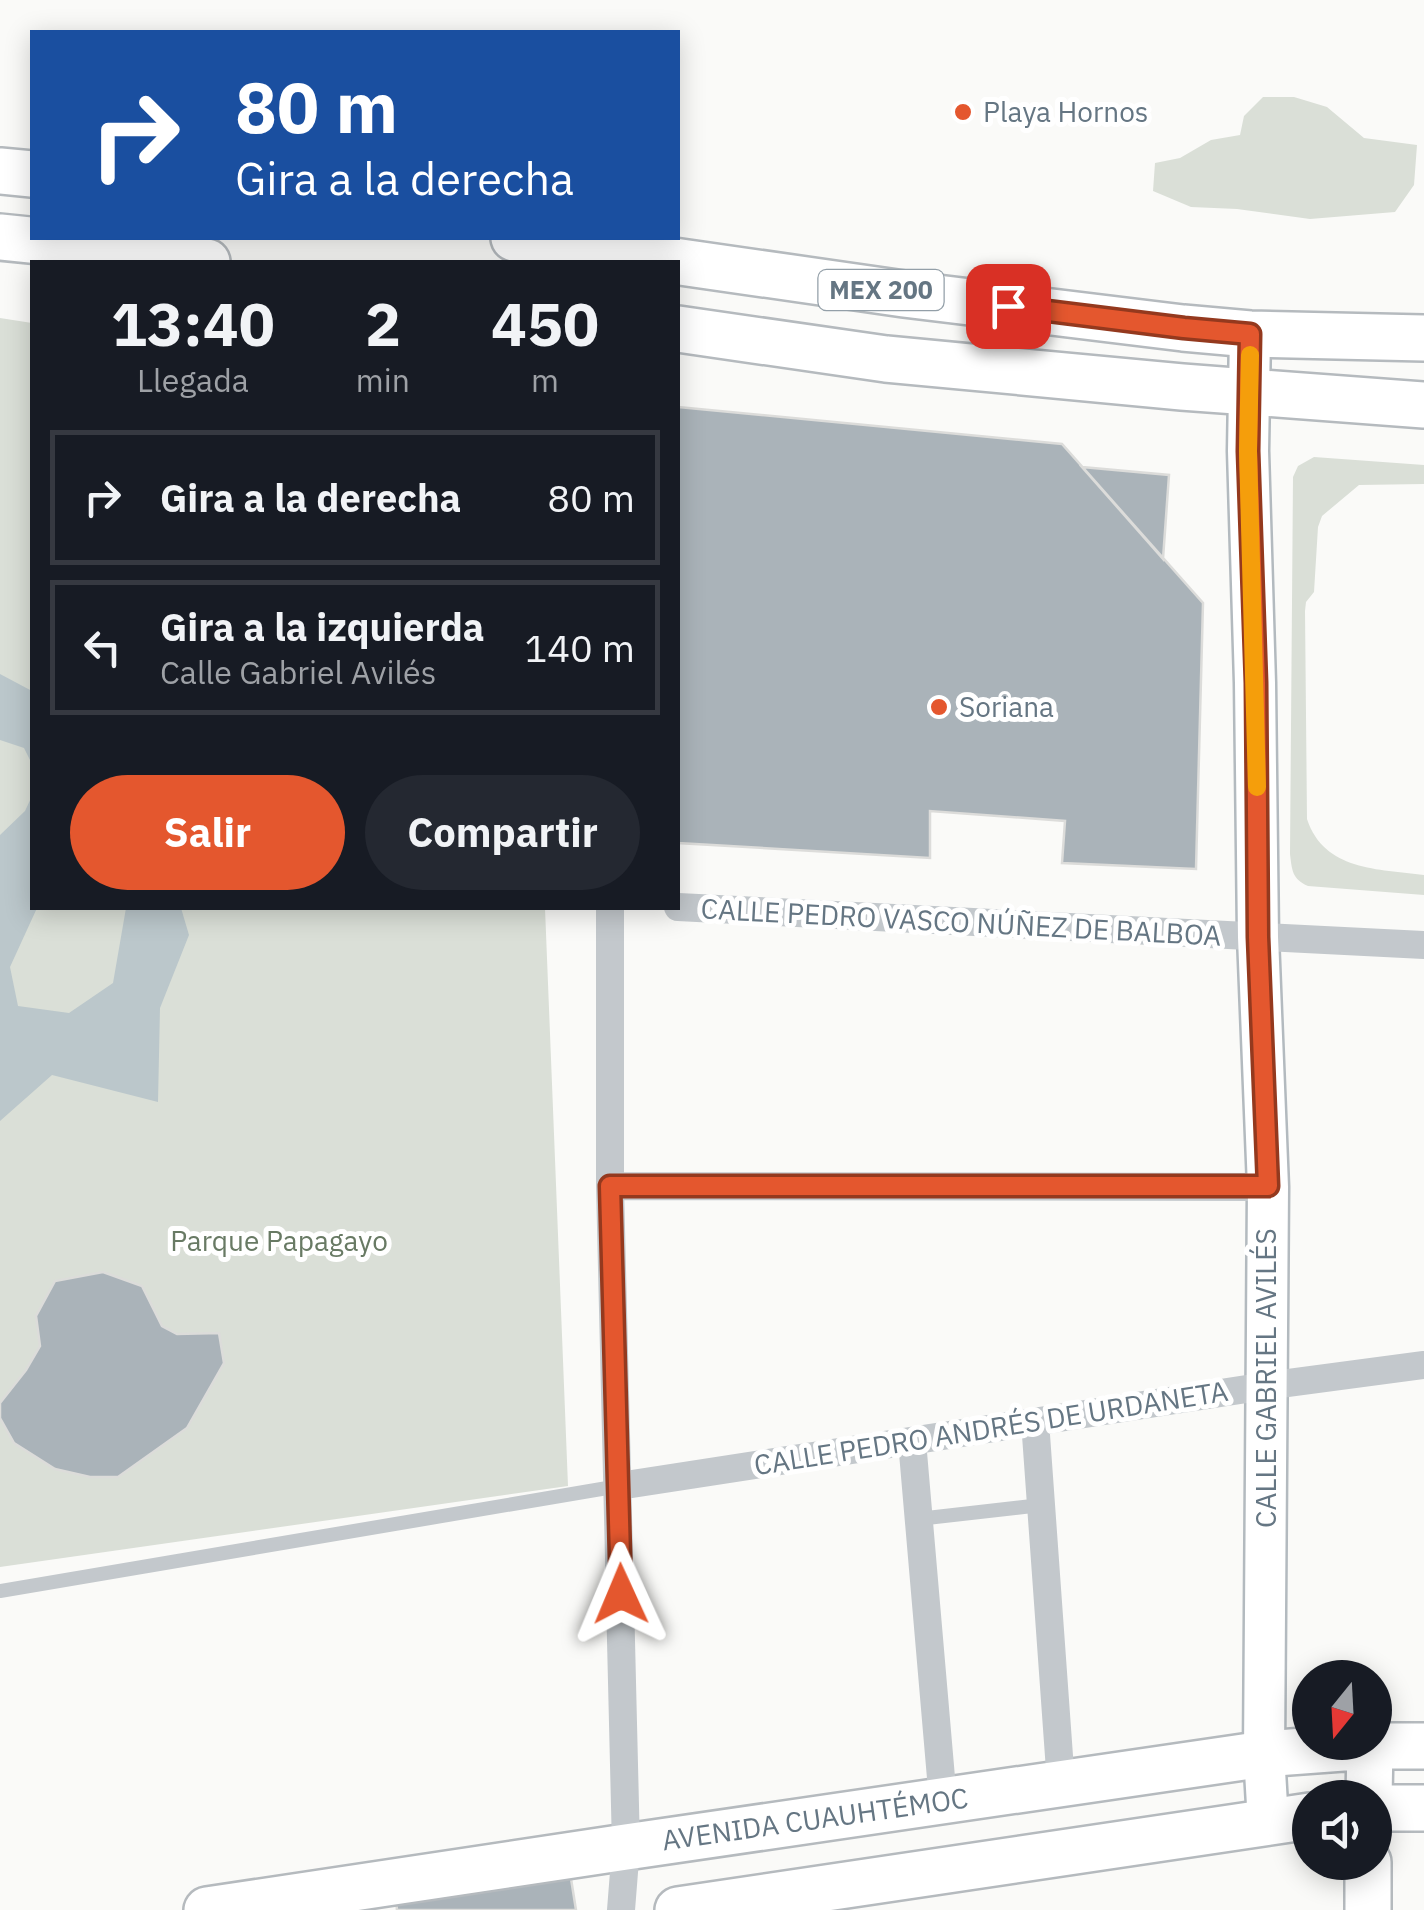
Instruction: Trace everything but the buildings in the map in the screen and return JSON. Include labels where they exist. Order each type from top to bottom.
[{"type":"main road","points":[[0,171],[30,174]]},
{"type":"main road","points":[[0,237],[192,260]]},
{"type":"main road","name":"MEX 200","points":[[528,240],[667,260]]},
{"type":"main road","name":"MEX 200","points":[[680,262],[1184,328],[1250,334],[1424,338]]},
{"type":"main road","name":"MEX 200","points":[[680,329],[886,359],[1424,405]]},
{"type":"main road","name":"AVENIDA CUAUHTÉMOC","points":[[1392,1746],[1424,1746]]},
{"type":"main road","name":"AVENIDA CUAUHTÉMOC","points":[[207,1910],[1292,1752]]},
{"type":"main road","points":[[1392,1808],[1424,1808]]},
{"type":"main road","points":[[678,1910],[1289,1819]]},
{"type":"main road","points":[[1368,1880],[1368,1910]]},
{"type":"street","name":"CALLE GABRIEL AVILÉS","points":[[1250,334],[1248,451],[1256,683],[1258,937],[1268,1186],[1264,1754],[1289,1819]]},
{"type":"street","name":"CALLE PEDRO VASCO NÚÑEZ DE BALBOA","points":[[680,907],[1424,944]]},
{"type":"street","points":[[610,910],[610,1186],[626,1846],[621,1910]]},
{"type":"street","points":[[610,1186],[1268,1186]]},
{"type":"street","name":"CALLE PEDRO ANDRÉS DE URDANETA","points":[[619,1486],[1424,1365]]},
{"type":"street","points":[[1034,1421],[1060,1784]]},
{"type":"street","points":[[912,1441],[943,1801]]},
{"type":"lane","points":[[0,1591],[619,1486]]},
{"type":"lane","points":[[918,1519],[1040,1505]]},
{"type":"green space","points":[[1263,97],[1294,97],[1327,107],[1364,138],[1417,145],[1414,185],[1395,212],[1310,219],[1191,207],[1153,191],[1155,163],[1180,158],[1211,140],[1240,135],[1244,116]]},
{"type":"green space","name":"Parque Papagayo","points":[[0,318],[30,323],[30,910],[545,910],[568,1486],[0,1567]]},
{"type":"green space","points":[[1314,457],[1424,465],[1424,484],[1359,485],[1322,516],[1314,592],[1305,611],[1307,819],[1326,849],[1340,858],[1372,868],[1424,875],[1424,895],[1308,886],[1292,869],[1293,477],[1298,466]]},
{"type":"shaded area","points":[[0,674],[30,690],[30,760],[24,748],[0,740]]},
{"type":"shaded area","points":[[30,800],[30,910],[36,910],[10,967],[18,1006],[69,1013],[113,983],[126,910],[182,910],[189,935],[160,1008],[158,1102],[52,1075],[0,1121],[0,835],[25,811]]},
{"type":"slow traffic","points":[[1250,355],[1248,451],[1257,787]]},
{"type":"place","name":"Playa Hornos","points":[[963,112]]},
{"type":"place","name":"Soriana","points":[[939,707]]},
{"type":"route","points":[[621,1594],[610,1186],[1268,1186],[1258,937],[1256,683],[1248,451],[1250,334],[1008,306]]}]
